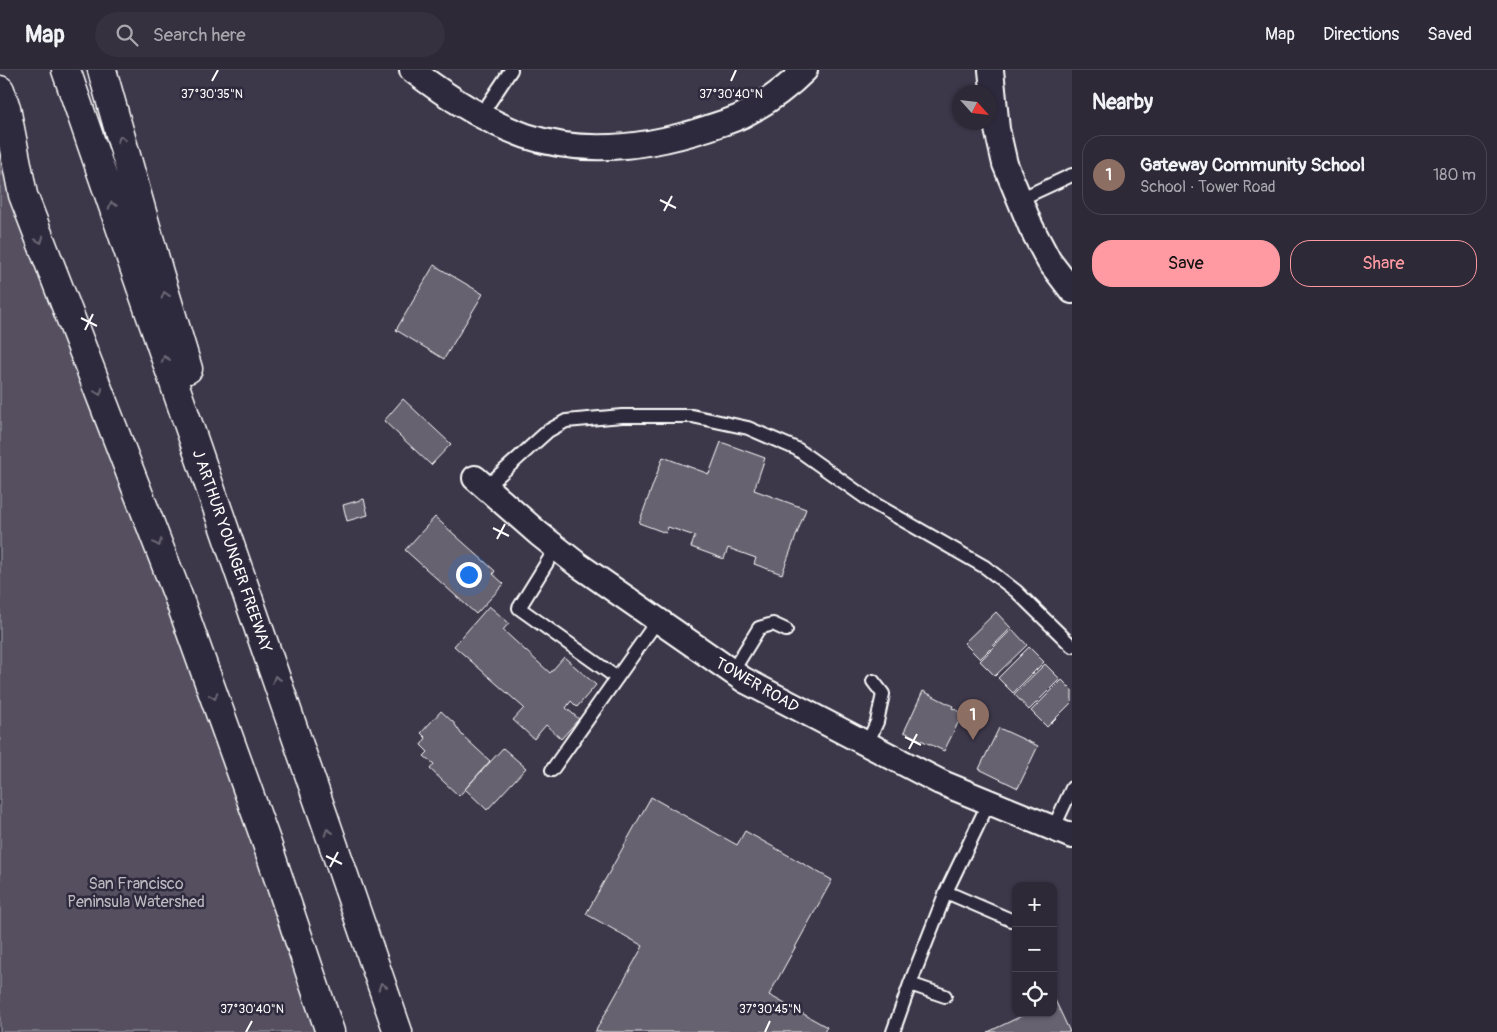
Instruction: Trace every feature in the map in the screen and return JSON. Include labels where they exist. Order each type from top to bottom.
[{"type":"highway","name":"J ARTHUR YOUNGER FREEWAY","points":[[66,70],[398,1032]]},
{"type":"highway","points":[[102,70],[159,273],[220,476],[221,520]]},
{"type":"highway","points":[[0,90],[6,108],[23,195]]},
{"type":"highway","points":[[0,144],[23,195],[178,596],[266,841],[330,1032]]},
{"type":"street","points":[[412,70],[455,102],[506,128],[552,143],[602,148],[629,146],[686,135],[746,114],[771,98],[805,70]]},
{"type":"street","points":[[991,70],[997,129],[1005,164],[1031,228],[1049,261],[1072,291]]},
{"type":"street","name":"TOWER ROAD","points":[[480,482],[556,548],[657,621],[732,672],[940,782],[1062,832]]},
{"type":"lane","points":[[481,115],[511,70]]},
{"type":"lane","points":[[1020,199],[1072,175]]},
{"type":"lane","points":[[480,482],[548,431],[566,421],[622,416],[692,416],[748,428],[797,449],[873,502],[985,567],[1016,591],[1072,646]]},
{"type":"lane","points":[[556,548],[519,608],[617,678]]},
{"type":"lane","points":[[552,770],[657,621]]},
{"type":"lane","points":[[732,672],[759,628],[773,624],[786,630]]},
{"type":"lane","points":[[867,744],[877,722],[882,694],[873,681]]},
{"type":"lane","points":[[1062,832],[1072,788]]},
{"type":"lane","points":[[893,1032],[946,892],[989,802]]},
{"type":"lane","points":[[946,892],[1011,920]]},
{"type":"lane","points":[[910,984],[945,996]]},
{"type":"green space","name":"San Francisco Peninsula Watershed","points":[[0,144],[328,1032],[0,1032]]},
{"type":"building","points":[[434,265],[483,294],[444,359],[396,330]]},
{"type":"building","points":[[403,399],[451,444],[431,465],[384,421]]},
{"type":"building","points":[[721,442],[765,458],[754,490],[806,509],[782,574],[754,564],[756,558],[728,548],[724,559],[691,547],[695,536],[668,527],[666,533],[639,523],[663,457],[709,474]]},
{"type":"building","points":[[364,499],[368,515],[347,521],[343,505]]},
{"type":"building","points":[[435,517],[495,571],[493,574],[504,584],[476,614],[405,550]]},
{"type":"building","points":[[489,606],[509,623],[503,630],[550,673],[564,657],[596,685],[577,707],[571,701],[566,708],[579,719],[561,739],[546,725],[534,739],[513,720],[524,708],[454,646]]},
{"type":"building","points":[[996,612],[1011,628],[980,659],[964,643]]},
{"type":"building","points":[[1012,629],[1027,645],[995,676],[980,661]]},
{"type":"building","points":[[1029,647],[1044,662],[1013,693],[998,678]]},
{"type":"building","points":[[1045,664],[1060,679],[1029,710],[1014,694]]},
{"type":"building","points":[[1062,680],[1072,690],[1072,702],[1047,727],[1031,711]]},
{"type":"building","points":[[923,691],[963,713],[944,751],[904,732]]},
{"type":"building","points":[[441,711],[454,723],[462,735],[490,761],[459,796],[430,769],[434,764],[424,756],[428,752],[421,745],[426,738],[421,733]]},
{"type":"building","points":[[999,728],[1038,746],[1018,788],[979,769]]},
{"type":"building","points":[[503,748],[526,768],[487,810],[465,789]]},
{"type":"building","points":[[651,797],[737,845],[745,831],[832,880],[769,995],[827,1027],[824,1032],[595,1032],[643,946],[586,914]]},
{"type":"building","points":[[1057,1004],[1070,1032],[988,1032],[1020,1017],[1057,1017]]},
{"type":"place","name":"Gateway Community School","points":[[973,740]]}]
